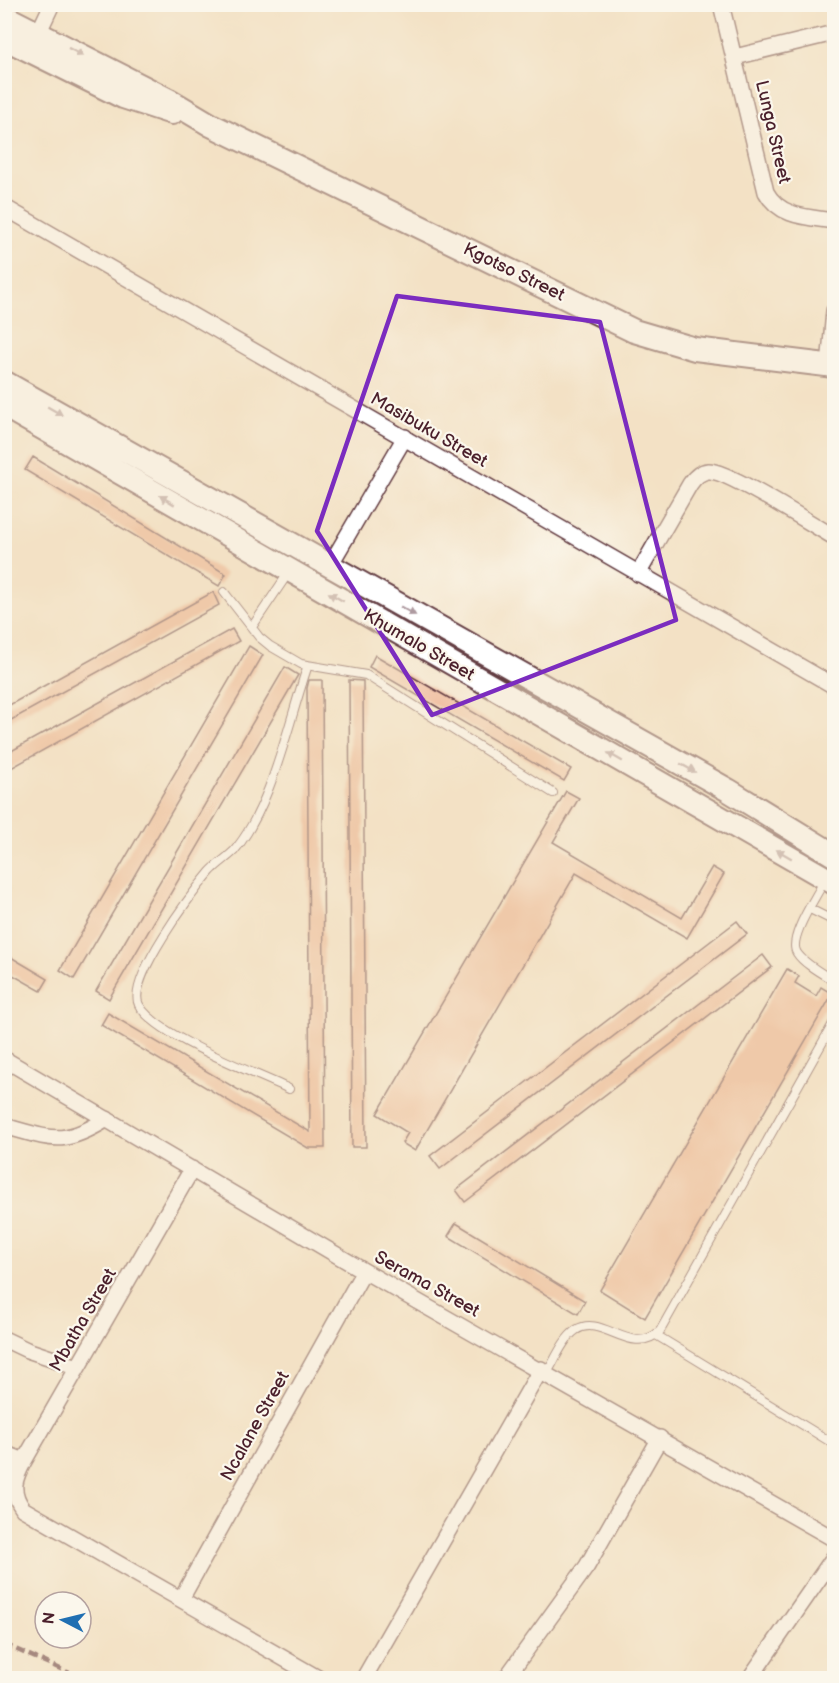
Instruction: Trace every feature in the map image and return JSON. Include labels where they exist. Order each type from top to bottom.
[{"type":"street","points":[[34,42],[52,4]]},
{"type":"street","name":"Lunga Street","points":[[721,4],[763,187],[771,201],[792,214],[834,221]]},
{"type":"street","name":"Kgotso Street","points":[[4,16],[34,42],[123,97],[211,125],[634,331],[695,349],[832,366]]},
{"type":"street","points":[[735,57],[834,33]]},
{"type":"street","name":"Kgotso Street","points":[[4,38],[34,42]]},
{"type":"street","name":"Masibuku Street","points":[[4,207],[834,686]]},
{"type":"street","points":[[832,366],[834,311]]},
{"type":"street","name":"Khumalo Street","points":[[4,382],[728,790],[834,855]]},
{"type":"street","name":"Khumalo Street","points":[[4,406],[830,881]]},
{"type":"street","points":[[329,567],[405,437]]},
{"type":"street","points":[[638,574],[690,484],[700,474],[709,471],[730,478],[834,537]]},
{"type":"street","points":[[225,534],[269,533]]},
{"type":"street","name":"Serama Street","points":[[4,1059],[364,1271],[544,1371],[834,1539]]},
{"type":"street","points":[[4,1126],[49,1139],[62,1140],[83,1133],[107,1119]]},
{"type":"street","name":"Mbatha Street","points":[[9,1492],[24,1461],[192,1169]]},
{"type":"street","name":"Ncalane Street","points":[[181,1599],[364,1271]]},
{"type":"street","points":[[4,1339],[27,1350],[78,1367]]},
{"type":"street","points":[[364,1678],[544,1371]]},
{"type":"street","points":[[506,1678],[587,1566],[660,1438]]},
{"type":"street","points":[[4,1454],[24,1461]]},
{"type":"street","points":[[9,1492],[23,1509],[318,1678]]},
{"type":"street","points":[[750,1678],[834,1557]]},
{"type":"lane","points":[[252,627],[290,571]]},
{"type":"lane","points":[[224,592],[270,646],[308,665],[366,675],[553,794]]},
{"type":"lane","points":[[289,1089],[175,1036],[147,1016],[138,1003],[137,989],[150,959],[194,893],[212,870],[235,850],[263,803],[308,665]]},
{"type":"lane","points":[[830,881],[796,934],[794,947],[797,955],[834,981]]},
{"type":"lane","points":[[810,909],[834,921]]},
{"type":"lane","points":[[656,1335],[777,1128],[834,1022]]},
{"type":"lane","points":[[544,1371],[569,1337],[579,1329],[593,1327],[634,1340],[656,1335],[834,1444]]},
{"type":"highlighted area","points":[[397,296],[600,322],[676,620],[432,715],[317,531]]},
{"type":"building","points":[[33,457],[226,574],[219,586],[25,470]]},
{"type":"building","points":[[213,592],[219,605],[4,724],[4,708]]},
{"type":"building","points":[[232,629],[239,641],[4,772],[4,755]]},
{"type":"building","points":[[249,646],[263,655],[74,979],[60,970]]},
{"type":"building","points":[[375,655],[571,769],[564,781],[369,667]]},
{"type":"building","points":[[285,667],[298,675],[109,999],[96,991]]},
{"type":"building","points":[[309,680],[322,680],[325,1148],[308,1148],[101,1025],[108,1013],[310,1132],[307,688]]},
{"type":"building","points":[[349,680],[363,681],[366,1147],[352,1147]]},
{"type":"building","points":[[566,791],[579,798],[553,842],[682,918],[712,867],[724,874],[687,938],[576,873],[415,1151],[402,1143],[408,1133],[377,1114]]},
{"type":"building","points":[[737,921],[747,934],[440,1169],[430,1156]]},
{"type":"building","points":[[4,953],[48,979],[41,991],[4,970]]},
{"type":"building","points":[[763,955],[772,967],[465,1202],[456,1190]]},
{"type":"building","points":[[787,969],[799,976],[795,983],[816,996],[821,987],[831,993],[829,1000],[645,1318],[600,1290]]},
{"type":"building","points":[[456,1223],[585,1301],[578,1314],[448,1236]]},
{"type":"railway","points":[[4,1644],[81,1678]]}]
